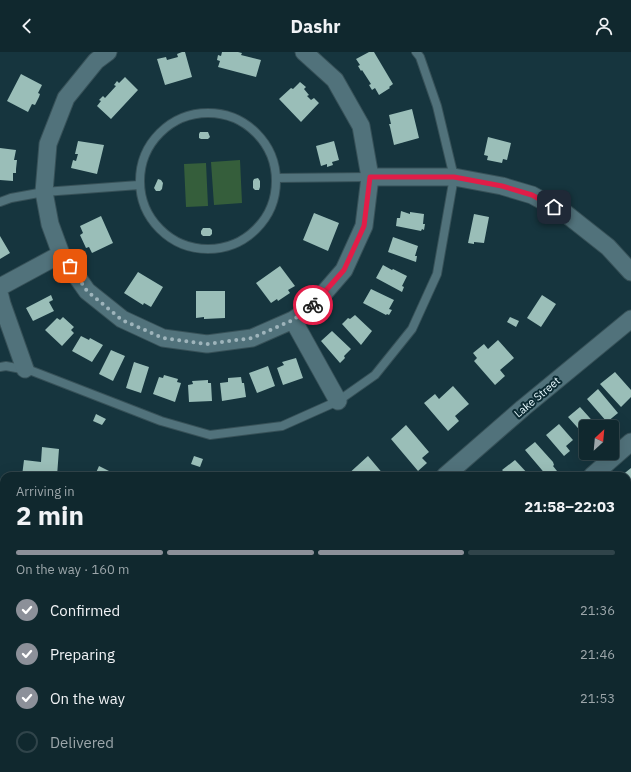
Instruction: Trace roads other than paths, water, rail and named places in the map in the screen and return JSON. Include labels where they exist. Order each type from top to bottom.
[{"type":"street","points":[[98,55],[66,98],[48,144],[44,192],[50,224],[61,254],[87,291],[122,320],[163,338],[207,344],[252,338],[293,320],[312,307],[344,270],[364,226],[370,177],[361,126],[335,80],[304,52]]},
{"type":"street","points":[[370,177],[454,177],[502,186],[532,195],[571,218],[608,247],[631,272]]},
{"type":"street","points":[[0,287],[61,254]]},
{"type":"street","points":[[0,296],[25,369]]},
{"type":"street","name":"Lake Street","points":[[450,472],[523,408],[631,319]]},
{"type":"street","points":[[293,320],[338,401]]},
{"type":"street","points":[[597,472],[631,442]]},
{"type":"lane","points":[[0,367],[6,366],[32,371],[161,421],[210,434],[282,426],[338,401],[375,375],[412,329],[437,274],[454,177],[436,106],[420,58],[416,52]]},
{"type":"lane","points":[[204,113],[226,115],[246,124],[262,139],[272,157],[276,178],[273,202],[262,223],[245,239],[223,248],[200,249],[177,242],[158,228],[145,208],[139,185],[141,164],[150,144],[165,128],[183,117],[204,113]]},
{"type":"lane","points":[[276,178],[370,177]]},
{"type":"lane","points":[[0,202],[11,198],[44,192],[139,185]]}]
